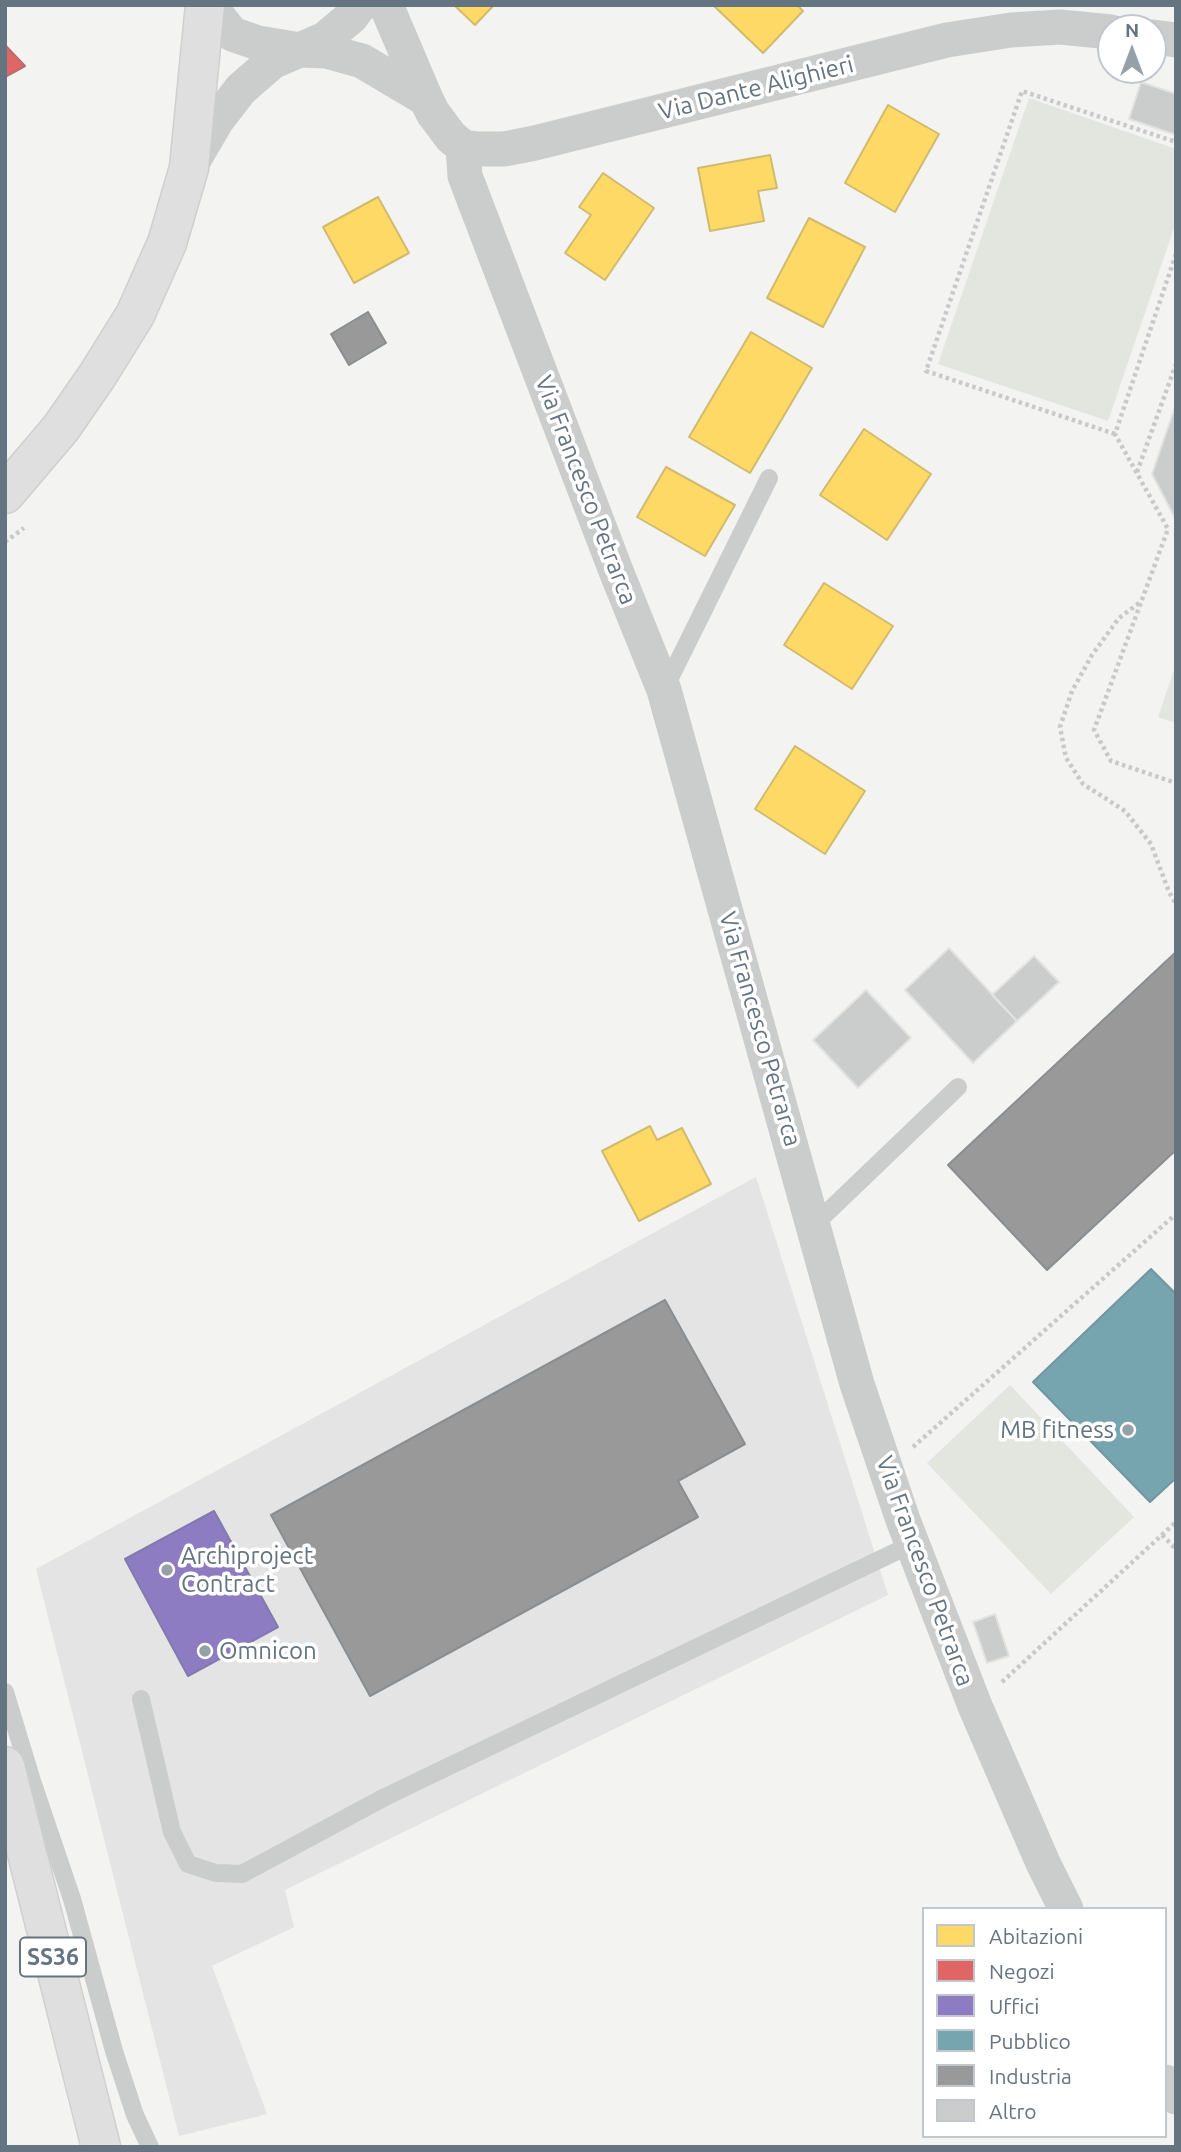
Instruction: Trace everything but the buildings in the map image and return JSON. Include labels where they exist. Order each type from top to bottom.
[{"type":"main road","points":[[5,494],[61,428],[97,376],[135,315],[167,243],[189,168],[207,5]]},
{"type":"main road","name":"SS36","points":[[5,1766],[101,2147]]},
{"type":"street","points":[[207,5],[232,34],[258,43],[300,50],[327,51],[362,61],[426,99]]},
{"type":"street","points":[[189,168],[217,120],[241,89],[272,62],[325,39],[351,17],[360,5]]},
{"type":"street","points":[[386,5],[426,99],[451,137],[463,147]]},
{"type":"street","name":"Via Dante Alighieri","points":[[463,147],[504,149],[535,143],[947,40],[1015,18],[1097,31]]},
{"type":"street","name":"Via Francesco Petrarca","points":[[463,147],[465,176],[664,690],[857,1384],[886,1471],[975,1706],[1065,1907]]},
{"type":"lane","points":[[664,690],[769,478]]},
{"type":"lane","points":[[814,1225],[958,1087]]},
{"type":"lane","points":[[141,1699],[172,1832],[188,1864],[216,1872],[242,1874],[385,1797],[912,1544]]},
{"type":"lane","points":[[5,1692],[72,1899],[118,2064],[135,2116],[150,2147]]},
{"type":"path","points":[[1176,142],[1022,91],[926,371],[1115,433],[1168,529],[1094,730],[1111,761],[1176,783]]},
{"type":"path","points":[[1115,433],[1176,254]]},
{"type":"path","points":[[1137,473],[1176,364]]},
{"type":"path","points":[[5,542],[31,523]]},
{"type":"path","points":[[1141,602],[1119,618],[1091,655],[1072,691],[1060,727],[1066,758],[1083,784],[1125,811],[1151,844],[1176,904]]},
{"type":"path","points":[[886,1471],[1176,1214]]},
{"type":"path","points":[[975,1706],[1176,1522]]},
{"type":"path","points":[[1162,1535],[1176,1549]]},
{"type":"shaded area","points":[[1029,98],[1176,149],[1176,222],[1108,421],[938,364]]},
{"type":"shaded area","points":[[1176,664],[1176,723],[1158,717]]},
{"type":"shaded area","points":[[756,1177],[888,1595],[285,1890],[294,1927],[212,1966],[267,2114],[179,2136],[36,1569]]},
{"type":"shaded area","points":[[1010,1385],[1134,1517],[1051,1594],[927,1463]]},
{"type":"place","name":"MB fitness","points":[[1128,1430]]},
{"type":"place","name":"Archiproject Contract","points":[[167,1570]]},
{"type":"place","name":"Omnicon","points":[[205,1651]]}]
